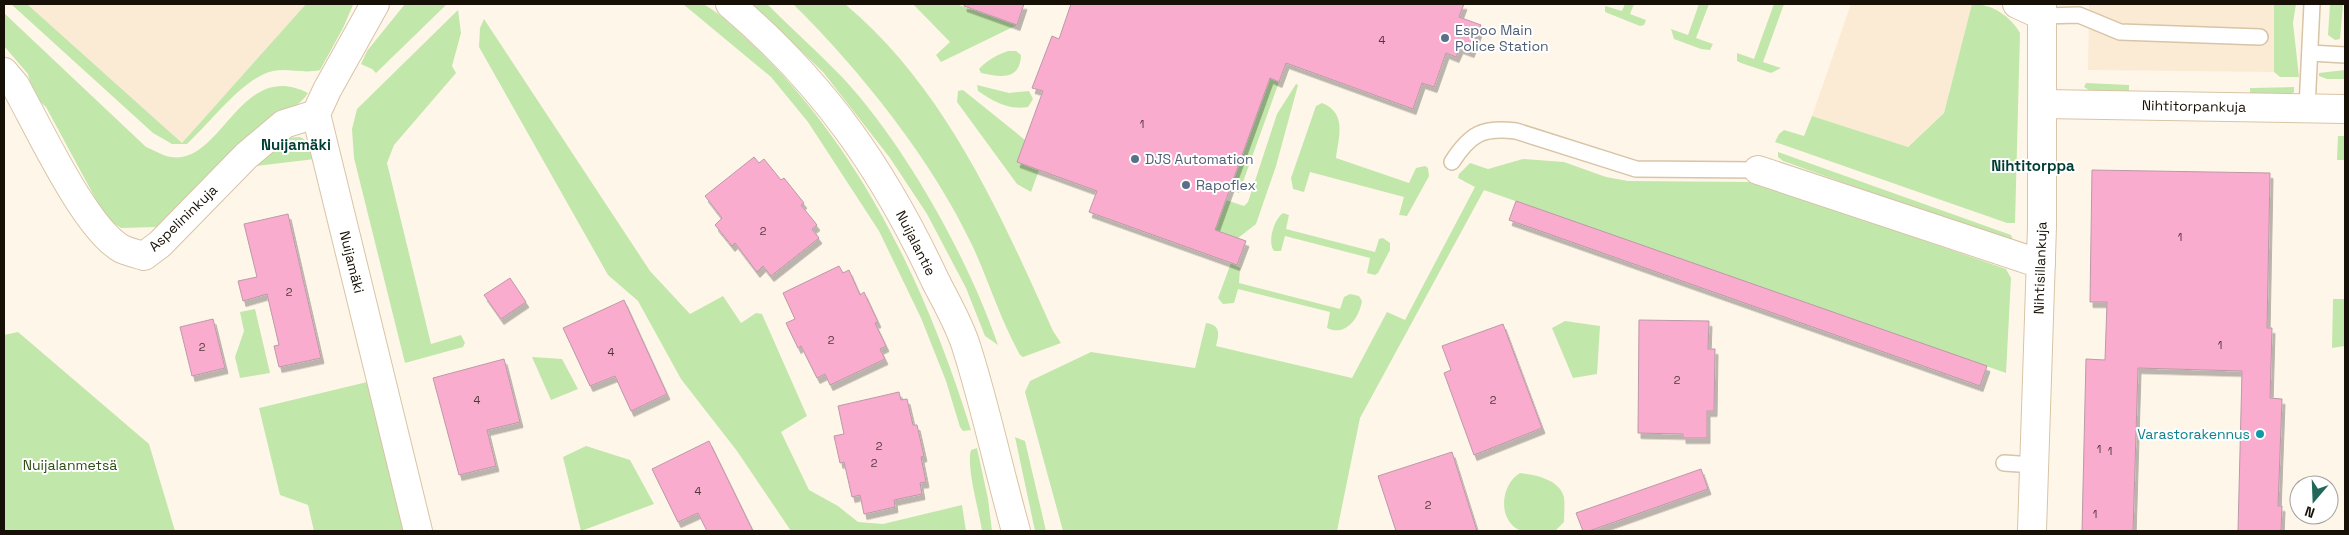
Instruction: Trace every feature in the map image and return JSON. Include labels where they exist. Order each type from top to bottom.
[{"type":"street","points":[[316,114],[374,4]]},
{"type":"street","name":"Nuijalantie","points":[[730,4],[767,36],[816,88],[860,145],[909,225],[966,347],[1016,531]]},
{"type":"street","points":[[2017,4],[2043,10]]},
{"type":"street","name":"Nihtisillankuja","points":[[2032,531],[2040,264],[2043,10]]},
{"type":"street","name":"Aspelininkuja","points":[[4,72],[15,85],[69,184],[99,230],[122,248],[144,256],[160,244],[246,156],[284,124],[316,114]]},
{"type":"street","name":"Nihtitorpankuja","points":[[2043,104],[2345,109]]},
{"type":"street","name":"Nuijamäki","points":[[316,114],[418,531]]},
{"type":"street","points":[[1758,170],[2040,264]]},
{"type":"lane","points":[[2307,108],[2312,4]]},
{"type":"lane","points":[[2043,10],[2079,15],[2120,32],[2260,37]]},
{"type":"lane","points":[[2310,54],[2345,55]]},
{"type":"lane","points":[[1452,162],[1462,147],[1478,133],[1495,128],[1516,131],[1636,169],[1758,170]]},
{"type":"lane","points":[[2004,463],[2034,465]]},
{"type":"shaded area","points":[[27,4],[306,4],[182,143]]},
{"type":"shaded area","points":[[1851,4],[1972,4],[1944,113],[1907,147],[1812,116]]},
{"type":"shaded area","points":[[2089,4],[2274,4],[2274,72],[2088,70]]},
{"type":"green space","points":[[698,3],[707,6],[752,44],[791,84],[826,128],[858,174],[886,223],[934,325],[971,430],[963,431],[960,427],[946,381],[921,318],[879,231],[808,122],[771,77],[683,4]]},
{"type":"green space","points":[[11,4],[27,4],[182,143],[306,4],[353,5],[320,70],[279,70],[262,75],[239,91],[187,144],[172,144],[153,133]]},
{"type":"green space","points":[[405,4],[447,4],[376,73],[361,64],[367,51]]},
{"type":"green space","points":[[752,4],[767,4],[843,78],[867,105],[890,136],[933,204],[952,240],[970,276],[998,345],[985,336],[966,288],[927,214],[890,158],[823,72]]},
{"type":"green space","points":[[793,4],[845,4],[881,38],[913,74],[967,155],[991,198],[1053,331],[1061,343],[1023,357],[1020,355],[1007,329],[973,247],[937,182],[916,150],[869,87],[819,30]]},
{"type":"green space","points":[[913,4],[956,4],[1017,25],[941,62],[936,55],[950,42]]},
{"type":"green space","points":[[1625,4],[1634,4],[1630,14],[1646,20],[1644,25],[1640,26],[1605,12],[1605,6],[1622,11]]},
{"type":"green space","points":[[1699,4],[1709,4],[1696,38],[1713,44],[1710,50],[1701,49],[1674,39],[1671,29],[1688,35]]},
{"type":"green space","points":[[1774,4],[1784,4],[1763,62],[1781,68],[1771,73],[1737,61],[1737,53],[1754,59]]},
{"type":"green space","points":[[1972,4],[1987,6],[2000,12],[2011,21],[2020,33],[2015,223],[2007,223],[1775,142],[1779,134],[1784,130],[1804,136],[1812,116],[1908,147],[1944,113]]},
{"type":"green space","points":[[2274,4],[2296,4],[2293,23],[2299,77],[2280,77],[2274,72]]},
{"type":"green space","points":[[2330,4],[2343,4],[2340,39],[2335,40],[2328,35]]},
{"type":"green space","points":[[458,10],[461,33],[452,66],[456,73],[394,145],[387,163],[431,344],[461,335],[465,343],[463,347],[405,363],[354,158],[352,129],[357,109]]},
{"type":"green space","points":[[4,13],[146,147],[171,157],[189,155],[204,145],[248,100],[265,89],[285,86],[308,93],[298,104],[254,131],[227,161],[158,227],[121,228],[106,218],[46,107],[33,95],[28,74],[4,46]]},
{"type":"green space","points":[[484,19],[650,271],[690,314],[723,296],[741,323],[756,313],[762,314],[807,416],[781,432],[809,490],[838,506],[858,522],[883,524],[962,505],[966,531],[791,531],[737,451],[681,379],[638,301],[608,275],[479,47],[480,28]]},
{"type":"green space","points":[[1008,51],[1016,51],[1021,55],[1020,63],[1013,73],[995,76],[981,73],[979,69],[985,63]]},
{"type":"green space","points":[[2345,70],[2345,79],[2327,79],[2319,76],[2319,73]]},
{"type":"green space","points":[[1270,78],[1279,82],[1239,193],[1230,189]]},
{"type":"green space","points":[[2086,83],[2129,85],[2129,96],[2094,93],[2084,87]]},
{"type":"green space","points":[[1296,84],[1298,85],[1276,166],[1256,224],[1238,238],[1215,230],[1226,200],[1244,206],[1248,202],[1277,114]]},
{"type":"green space","points":[[977,85],[1009,93],[1029,91],[1033,99],[1028,107],[1007,106],[996,102],[978,91]]},
{"type":"green space","points":[[2294,87],[2294,92],[2290,96],[2250,99],[2250,88]]},
{"type":"green space","points":[[963,90],[1025,140],[1018,162],[1039,170],[1031,192],[1017,184],[957,102],[958,91]]},
{"type":"green space","points":[[1322,103],[1330,107],[1335,113],[1340,126],[1336,158],[1409,183],[1416,168],[1425,166],[1428,168],[1429,176],[1407,216],[1399,215],[1404,197],[1310,172],[1304,192],[1293,189],[1291,178],[1316,106]]},
{"type":"green space","points":[[2338,136],[2345,136],[2345,160],[2337,160]]},
{"type":"green space","points":[[300,137],[314,145],[315,159],[248,167],[284,138]]},
{"type":"green space","points":[[1778,152],[2011,235],[2013,240],[2009,242],[1783,161],[1778,157]]},
{"type":"green space","points":[[1523,159],[1564,162],[1606,177],[1628,181],[1755,182],[2006,269],[2011,278],[2006,373],[1484,190],[1360,418],[1337,531],[1063,531],[1025,392],[1030,381],[1091,352],[1195,368],[1206,323],[1217,328],[1218,338],[1216,346],[1352,378],[1387,312],[1405,320],[1475,187],[1458,178],[1459,174],[1470,163],[1488,169]]},
{"type":"green space","points":[[1283,213],[1289,215],[1286,229],[1375,252],[1379,239],[1383,238],[1390,243],[1390,250],[1378,273],[1375,275],[1367,273],[1370,258],[1285,236],[1281,251],[1274,251],[1271,242],[1272,231]]},
{"type":"green space","points":[[1231,263],[1240,268],[1239,283],[1340,309],[1344,297],[1350,294],[1359,296],[1362,301],[1358,314],[1346,328],[1334,330],[1327,328],[1330,312],[1238,289],[1234,303],[1223,304],[1218,298]]},
{"type":"green space","points":[[2333,299],[2345,299],[2345,346],[2332,348]]},
{"type":"green space","points":[[255,309],[270,373],[240,378],[235,357],[244,331],[240,312]]},
{"type":"green space","points":[[1565,321],[1600,326],[1597,374],[1573,378],[1552,328]]},
{"type":"green space","name":"Nuijalanmetsä","points":[[18,332],[149,444],[175,531],[4,531],[4,335]]},
{"type":"green space","points":[[532,357],[562,359],[578,389],[551,400]]},
{"type":"green space","points":[[367,382],[405,531],[314,531],[308,505],[280,495],[259,408]]},
{"type":"green space","points":[[1015,437],[1025,441],[1046,531],[1035,531]]},
{"type":"green space","points":[[586,446],[630,460],[654,504],[581,531],[563,457]]},
{"type":"green space","points":[[977,448],[988,499],[992,531],[982,531],[970,467],[971,450]]},
{"type":"green space","points":[[1520,473],[1546,479],[1561,491],[1564,497],[1564,522],[1555,531],[1532,533],[1519,530],[1507,518],[1504,502],[1506,493],[1509,485]]},
{"type":"building","points":[[964,4],[1024,4],[1017,25],[964,6]]},
{"type":"building","points":[[1071,4],[1464,4],[1459,17],[1481,25],[1471,52],[1460,48],[1456,57],[1446,53],[1434,87],[1422,83],[1413,109],[1286,63],[1279,82],[1270,78],[1215,230],[1246,241],[1237,265],[1089,212],[1097,191],[1017,162],[1043,91],[1032,88],[1052,36],[1059,39]]},
{"type":"building","points":[[754,157],[759,163],[764,159],[781,180],[784,178],[804,203],[801,205],[817,225],[812,229],[819,238],[771,276],[763,266],[757,272],[735,243],[732,246],[715,225],[722,218],[705,196]]},
{"type":"building","points":[[2092,170],[2270,173],[2267,328],[2272,328],[2270,398],[2282,399],[2278,506],[2282,506],[2281,531],[2238,531],[2242,371],[2138,368],[2133,531],[2082,531],[2086,359],[2105,360],[2107,302],[2090,302]]},
{"type":"building","points":[[1516,201],[1987,366],[1980,386],[1509,220]]},
{"type":"building","points":[[288,214],[321,358],[279,367],[274,346],[279,345],[267,294],[243,301],[238,281],[257,277],[244,224]]},
{"type":"building","points":[[839,266],[843,273],[849,270],[860,295],[864,292],[878,322],[875,323],[886,346],[880,349],[885,359],[830,385],[825,374],[817,378],[801,346],[798,348],[786,323],[795,319],[783,293]]},
{"type":"building","points":[[510,278],[526,302],[501,319],[484,295]]},
{"type":"building","points":[[624,300],[667,394],[631,411],[615,376],[590,386],[563,328]]},
{"type":"building","points":[[213,319],[225,368],[192,376],[180,327]]},
{"type":"building","points":[[1639,320],[1709,321],[1708,349],[1715,349],[1714,411],[1707,411],[1707,438],[1683,438],[1683,434],[1638,433]]},
{"type":"building","points":[[1503,324],[1542,428],[1474,455],[1444,373],[1451,370],[1442,346]]},
{"type":"building","points":[[504,359],[520,422],[487,430],[496,466],[459,475],[433,378]]},
{"type":"building","points":[[899,392],[901,400],[907,399],[913,425],[917,425],[924,456],[921,457],[926,482],[920,483],[922,494],[894,500],[895,507],[864,514],[860,495],[852,497],[844,462],[840,463],[834,436],[844,434],[838,406]]},
{"type":"building","points":[[709,441],[753,531],[707,531],[698,513],[678,522],[652,469]]},
{"type":"building","points":[[1452,452],[1477,531],[1396,531],[1378,476]]},
{"type":"building","points":[[1701,469],[1708,489],[1589,531],[1583,531],[1576,513]]},
{"type":"place","name":"Espoo Main Police Station","points":[[1445,38]]},
{"type":"place","name":"DJS Automation","points":[[1135,159]]},
{"type":"place","name":"Rapoflex","points":[[1186,185]]},
{"type":"place","name":"Varastorakennus","points":[[2260,434]]},
{"type":"district","name":"Nuijamäki","points":[[296,144]]},
{"type":"district","name":"Nihtitorppa","points":[[2033,165]]}]
